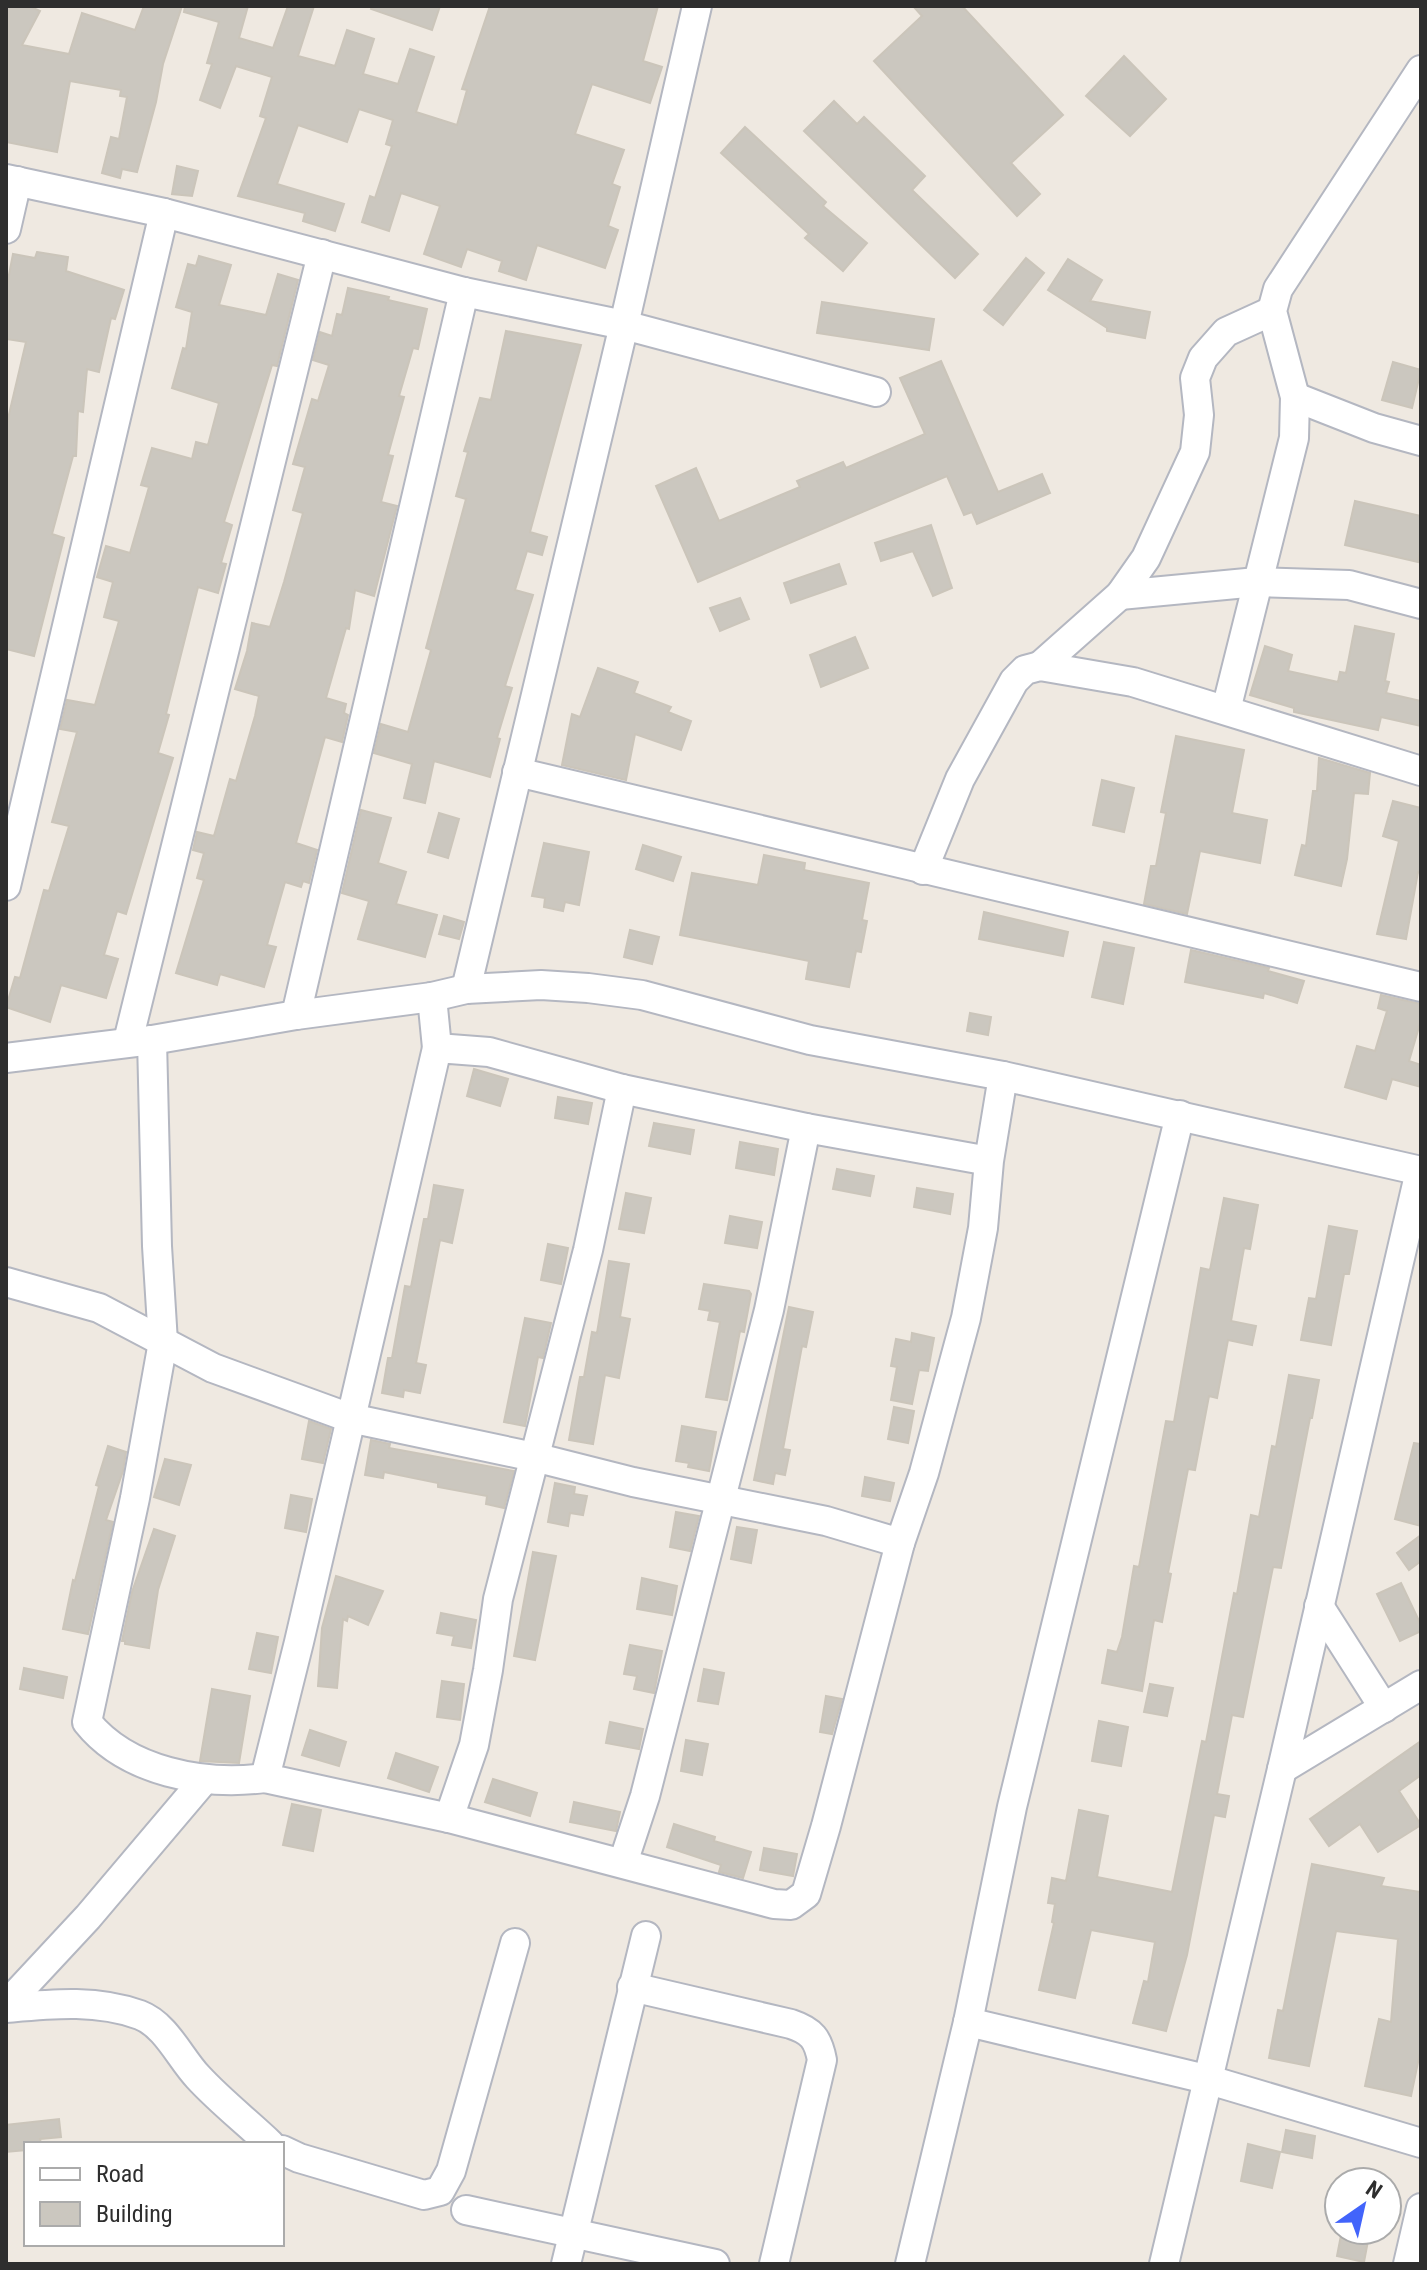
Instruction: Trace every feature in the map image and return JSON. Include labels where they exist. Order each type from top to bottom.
[{"type":"street","points":[[466,989],[697,6]]},
{"type":"street","points":[[1226,710],[1291,451],[1295,397],[1272,311],[1278,289],[1421,70]]},
{"type":"street","points":[[6,229],[12,180],[164,213],[464,292],[624,325],[876,392]]},
{"type":"street","points":[[6,886],[164,213]]},
{"type":"street","points":[[322,254],[140,1040],[163,1342],[135,1498],[87,1722],[100,1739],[126,1755],[204,1780],[237,1782],[265,1778],[449,1818],[774,1904],[791,1905],[806,1894],[900,1543],[924,1473],[966,1318],[983,1228],[989,1161],[1003,1076]]},
{"type":"street","points":[[296,1015],[464,292]]},
{"type":"street","points":[[1040,666],[1120,595],[1146,558],[1195,452],[1199,415],[1195,378],[1203,358],[1226,332],[1272,311]]},
{"type":"street","points":[[1295,397],[1374,428],[1421,441]]},
{"type":"street","points":[[1120,595],[1257,582],[1349,585],[1421,604]]},
{"type":"street","points":[[923,870],[960,779],[1014,681],[1025,670],[1040,666],[1133,682],[1421,771]]},
{"type":"street","points":[[517,772],[1421,987]]},
{"type":"street","points":[[6,1058],[432,997],[466,989],[541,985],[588,988],[642,995],[810,1040],[1003,1076],[1421,1171],[1416,1217],[1319,1606],[1164,2264]]},
{"type":"street","points":[[265,1778],[437,1048],[432,997]]},
{"type":"street","points":[[437,1048],[489,1052],[622,1089],[806,1128],[989,1161]]},
{"type":"street","points":[[449,1818],[474,1745],[498,1599],[588,1250],[622,1089]]},
{"type":"street","points":[[910,2264],[968,2022],[1012,1807],[1180,1115]]},
{"type":"street","points":[[623,1863],[645,1796],[769,1310],[806,1128]]},
{"type":"street","points":[[6,1282],[99,1308],[213,1368],[350,1418],[534,1457],[633,1482],[826,1521],[900,1543]]},
{"type":"street","points":[[1319,1606],[1384,1708]]},
{"type":"street","points":[[1282,1769],[1421,1685]]},
{"type":"street","points":[[6,2007],[88,1917],[204,1780]]},
{"type":"street","points":[[566,2264],[646,1936]]},
{"type":"street","points":[[284,2151],[424,2195],[440,2191],[451,2171],[515,1943]]},
{"type":"street","points":[[632,1987],[791,2024],[808,2030],[819,2041],[822,2060],[774,2264]]},
{"type":"street","points":[[6,2007],[63,2002],[102,2006],[143,2016],[166,2035],[198,2077],[268,2142]]},
{"type":"street","points":[[968,2022],[1206,2079],[1421,2143]]},
{"type":"street","points":[[1408,2264],[1421,2208]]},
{"type":"street","points":[[466,2210],[715,2264]]},
{"type":"building","points":[[6,6],[29,6],[40,11],[22,45],[69,54],[82,13],[135,30],[144,6],[182,6],[163,64],[137,172],[122,169],[120,178],[102,173],[111,137],[119,139],[127,97],[120,96],[121,90],[70,81],[57,152],[6,142]]},
{"type":"building","points":[[185,6],[248,6],[239,38],[273,48],[288,6],[314,6],[298,56],[335,66],[347,30],[374,39],[363,74],[398,84],[410,49],[434,57],[416,112],[457,125],[467,90],[462,89],[490,6],[658,6],[643,61],[662,67],[650,103],[592,84],[575,134],[624,150],[612,184],[620,187],[608,226],[618,230],[605,268],[537,245],[526,280],[499,271],[502,261],[467,249],[461,267],[424,254],[440,206],[401,193],[389,231],[362,222],[370,196],[375,198],[392,146],[386,144],[393,120],[359,109],[347,142],[298,125],[277,184],[344,204],[335,231],[303,221],[305,213],[238,196],[266,118],[260,116],[272,77],[236,66],[220,108],[200,100],[212,64],[207,63],[219,22],[184,12]]},
{"type":"building","points":[[372,6],[440,6],[432,30],[371,9]]},
{"type":"building","points":[[913,6],[962,6],[1063,115],[1011,163],[1040,194],[1017,216],[874,61],[922,16]]},
{"type":"building","points":[[1124,56],[1166,99],[1130,136],[1086,96]]},
{"type":"building","points":[[834,101],[857,124],[864,117],[925,176],[912,190],[978,254],[955,278],[804,131]]},
{"type":"building","points":[[745,127],[826,202],[823,206],[867,243],[843,271],[805,238],[809,234],[721,153]]},
{"type":"building","points":[[177,166],[198,171],[192,196],[172,194]]},
{"type":"building","points":[[37,252],[68,257],[66,271],[124,290],[115,319],[111,318],[99,372],[87,369],[83,412],[78,411],[76,456],[73,456],[52,534],[64,538],[34,656],[6,649],[6,427],[26,342],[6,339],[6,290],[13,254],[35,258]]},
{"type":"building","points":[[199,256],[231,265],[219,305],[266,315],[278,274],[298,280],[277,366],[272,365],[224,522],[232,525],[221,563],[226,564],[218,593],[198,587],[158,753],[173,758],[126,914],[117,911],[104,955],[118,959],[106,998],[61,985],[50,1022],[6,1007],[15,977],[20,978],[44,890],[49,891],[69,826],[52,822],[77,732],[60,729],[67,700],[95,705],[119,621],[104,617],[113,582],[97,577],[106,546],[130,553],[149,487],[141,485],[152,448],[192,459],[196,442],[208,445],[219,403],[172,388],[183,348],[186,349],[192,312],[176,307],[188,264],[196,266]]},
{"type":"building","points":[[1026,258],[1044,273],[1003,325],[984,310]]},
{"type":"building","points":[[1068,259],[1102,280],[1090,301],[1150,312],[1145,338],[1107,331],[1107,328],[1048,290]]},
{"type":"building","points":[[348,288],[427,309],[418,349],[413,348],[399,396],[404,397],[388,455],[393,456],[381,502],[397,506],[374,596],[355,590],[349,629],[346,628],[326,698],[346,704],[344,713],[348,715],[342,742],[325,737],[296,843],[317,850],[309,883],[303,881],[301,887],[285,882],[267,945],[276,947],[264,987],[220,974],[217,985],[176,973],[204,880],[197,878],[204,853],[193,850],[197,832],[214,836],[230,779],[236,781],[255,716],[259,696],[235,689],[252,623],[270,627],[284,582],[303,513],[293,510],[305,467],[293,464],[312,399],[318,401],[329,365],[313,360],[320,332],[332,336],[337,314],[342,315]]},
{"type":"building","points":[[822,302],[934,319],[929,350],[817,333]]},
{"type":"building","points":[[506,331],[581,345],[530,532],[547,537],[542,555],[527,551],[515,590],[533,595],[505,686],[512,688],[497,738],[500,739],[490,777],[434,761],[425,803],[404,798],[412,764],[374,753],[381,724],[408,732],[431,650],[426,648],[466,499],[456,496],[468,452],[464,451],[480,398],[491,400]]},
{"type":"building","points":[[941,361],[998,492],[1042,474],[1050,493],[977,524],[972,512],[964,515],[947,476],[698,582],[656,486],[696,468],[719,521],[800,487],[797,481],[843,462],[846,468],[925,434],[900,378]]},
{"type":"building","points":[[1393,362],[1421,370],[1412,408],[1382,400]]},
{"type":"building","points":[[1355,501],[1421,516],[1418,562],[1345,545]]},
{"type":"building","points":[[931,525],[952,588],[933,596],[913,551],[881,561],[875,543]]},
{"type":"building","points":[[839,564],[846,584],[791,603],[784,583]]},
{"type":"building","points":[[740,598],[749,619],[720,631],[710,608]]},
{"type":"building","points":[[1355,626],[1394,634],[1385,681],[1389,682],[1386,693],[1421,701],[1421,726],[1381,717],[1378,730],[1294,712],[1294,708],[1250,695],[1265,646],[1292,655],[1288,671],[1338,682],[1340,672],[1346,673]]},
{"type":"building","points":[[855,637],[868,668],[821,687],[810,655]]},
{"type":"building","points":[[598,668],[638,682],[634,693],[671,707],[668,712],[691,721],[681,750],[635,734],[626,780],[562,765],[572,714],[580,717]]},
{"type":"building","points":[[1176,736],[1244,750],[1232,813],[1267,820],[1260,863],[1200,851],[1187,914],[1144,904],[1151,866],[1156,866],[1166,813],[1161,812]]},
{"type":"building","points":[[1319,758],[1370,773],[1368,794],[1354,793],[1341,886],[1295,875],[1302,845],[1306,846],[1313,791],[1317,791]]},
{"type":"building","points":[[1102,780],[1134,788],[1124,832],[1093,825]]},
{"type":"building","points":[[1393,801],[1421,808],[1421,873],[1418,872],[1406,939],[1377,934],[1399,841],[1383,836]]},
{"type":"building","points":[[361,810],[391,818],[378,863],[406,872],[396,904],[437,915],[425,957],[358,939],[369,901],[342,893]]},
{"type":"building","points":[[439,813],[459,819],[448,858],[428,852]]},
{"type":"building","points":[[544,843],[589,852],[579,905],[565,902],[563,911],[544,907],[545,898],[532,896]]},
{"type":"building","points":[[643,845],[681,857],[673,881],[636,869]]},
{"type":"building","points":[[764,855],[805,863],[804,870],[869,883],[862,920],[867,921],[861,952],[856,951],[849,987],[806,979],[809,961],[680,935],[692,873],[758,885]]},
{"type":"building","points":[[984,912],[1068,932],[1063,956],[979,939]]},
{"type":"building","points":[[444,916],[464,922],[459,939],[439,934]]},
{"type":"building","points":[[630,930],[659,937],[652,964],[624,957]]},
{"type":"building","points":[[1104,942],[1134,948],[1123,1004],[1092,997]]},
{"type":"building","points":[[1191,950],[1269,968],[1268,971],[1304,981],[1297,1003],[1264,993],[1263,998],[1185,982]]},
{"type":"building","points":[[1381,995],[1421,1004],[1421,1020],[1409,1061],[1421,1065],[1421,1087],[1392,1079],[1386,1099],[1345,1087],[1357,1046],[1375,1051],[1387,1011],[1378,1008]]},
{"type":"building","points":[[970,1013],[991,1017],[988,1035],[967,1031]]},
{"type":"building","points":[[474,1069],[508,1079],[500,1106],[467,1096]]},
{"type":"building","points":[[558,1097],[592,1103],[588,1124],[555,1118]]},
{"type":"building","points":[[654,1123],[694,1130],[690,1154],[649,1146]]},
{"type":"building","points":[[740,1142],[778,1149],[774,1175],[736,1168]]},
{"type":"building","points":[[837,1169],[874,1176],[870,1196],[833,1189]]},
{"type":"building","points":[[434,1185],[463,1190],[452,1243],[440,1240],[416,1363],[426,1365],[420,1393],[404,1390],[403,1397],[382,1393],[388,1358],[392,1358],[405,1286],[411,1287]]},
{"type":"building","points":[[917,1188],[953,1194],[950,1214],[914,1207]]},
{"type":"building","points":[[626,1193],[651,1198],[644,1233],[619,1229]]},
{"type":"building","points":[[1224,1198],[1258,1205],[1250,1249],[1244,1248],[1231,1321],[1256,1326],[1252,1345],[1228,1340],[1217,1398],[1209,1396],[1195,1470],[1188,1469],[1162,1622],[1154,1620],[1142,1691],[1102,1683],[1108,1650],[1117,1652],[1122,1637],[1134,1566],[1139,1567],[1166,1421],[1174,1422],[1201,1268],[1210,1270]]},
{"type":"building","points":[[730,1216],[762,1222],[757,1248],[725,1243]]},
{"type":"building","points":[[1329,1226],[1357,1231],[1349,1274],[1344,1274],[1331,1345],[1301,1340],[1309,1298],[1316,1299]]},
{"type":"building","points":[[548,1244],[568,1248],[561,1284],[541,1280]]},
{"type":"building","points":[[609,1261],[629,1264],[620,1317],[630,1319],[619,1378],[605,1375],[593,1444],[569,1440],[580,1377],[584,1377],[592,1332],[597,1333]]},
{"type":"building","points":[[704,1284],[749,1291],[751,1294],[744,1332],[740,1331],[727,1400],[706,1397],[720,1322],[708,1320],[710,1311],[699,1309]]},
{"type":"building","points":[[789,1307],[813,1312],[806,1347],[802,1346],[783,1449],[790,1450],[785,1475],[775,1473],[773,1484],[754,1480]]},
{"type":"building","points":[[525,1318],[551,1323],[543,1358],[538,1357],[525,1426],[504,1422]]},
{"type":"building","points":[[912,1333],[934,1338],[928,1371],[919,1370],[912,1404],[891,1400],[897,1367],[891,1366],[896,1339],[911,1342]]},
{"type":"building","points":[[1289,1375],[1319,1380],[1312,1418],[1281,1568],[1273,1567],[1243,1717],[1232,1715],[1217,1794],[1229,1796],[1225,1817],[1214,1815],[1187,1955],[1166,2031],[1133,2023],[1144,1981],[1148,1982],[1155,1942],[1091,1930],[1075,1998],[1039,1990],[1054,1923],[1055,1904],[1048,1903],[1052,1878],[1066,1881],[1079,1810],[1108,1816],[1097,1877],[1172,1892],[1202,1741],[1206,1742],[1251,1515],[1259,1517]]},
{"type":"building","points":[[894,1407],[914,1411],[908,1443],[888,1439]]},
{"type":"building","points":[[309,1421],[331,1429],[323,1463],[302,1459]]},
{"type":"building","points":[[682,1426],[716,1432],[709,1471],[676,1461]]},
{"type":"building","points":[[371,1440],[390,1444],[389,1448],[514,1471],[504,1508],[486,1504],[487,1496],[438,1487],[438,1483],[384,1472],[383,1478],[365,1475]]},
{"type":"building","points":[[1414,1443],[1421,1444],[1421,1526],[1395,1519]]},
{"type":"building","points":[[108,1446],[126,1452],[123,1471],[106,1520],[113,1522],[88,1634],[63,1629]]},
{"type":"building","points":[[165,1459],[191,1465],[179,1505],[154,1497]]},
{"type":"building","points":[[865,1477],[894,1483],[890,1501],[862,1496]]},
{"type":"building","points":[[555,1483],[575,1487],[574,1494],[587,1496],[583,1515],[570,1513],[568,1526],[548,1522]]},
{"type":"building","points":[[291,1495],[312,1499],[306,1532],[285,1528]]},
{"type":"building","points":[[676,1512],[699,1516],[690,1551],[670,1547]]},
{"type":"building","points":[[737,1527],[757,1530],[751,1563],[731,1559]]},
{"type":"building","points":[[154,1529],[175,1536],[158,1590],[149,1648],[122,1641],[132,1592]]},
{"type":"building","points":[[1421,1535],[1421,1561],[1409,1570],[1397,1553]]},
{"type":"building","points":[[533,1552],[556,1556],[535,1660],[514,1656]]},
{"type":"building","points":[[336,1576],[383,1591],[368,1625],[348,1616],[347,1621],[343,1619],[337,1688],[318,1686],[322,1628]]},
{"type":"building","points":[[642,1578],[677,1586],[672,1615],[637,1609]]},
{"type":"building","points":[[1401,1583],[1421,1631],[1400,1641],[1377,1594]]},
{"type":"building","points":[[441,1613],[476,1620],[471,1648],[452,1645],[454,1636],[437,1633]]},
{"type":"building","points":[[257,1633],[278,1637],[271,1673],[249,1669]]},
{"type":"building","points":[[630,1645],[662,1651],[654,1693],[634,1689],[637,1676],[624,1674]]},
{"type":"building","points":[[24,1668],[67,1677],[63,1698],[20,1689]]},
{"type":"building","points":[[704,1669],[724,1673],[718,1704],[698,1701]]},
{"type":"building","points":[[442,1681],[464,1684],[460,1720],[437,1717]]},
{"type":"building","points":[[1150,1684],[1173,1688],[1167,1716],[1144,1712]]},
{"type":"building","points":[[212,1689],[250,1696],[239,1763],[200,1761]]},
{"type":"building","points":[[826,1696],[842,1699],[832,1734],[820,1732]]},
{"type":"building","points":[[1099,1721],[1128,1727],[1121,1766],[1092,1761]]},
{"type":"building","points":[[610,1722],[643,1729],[639,1749],[606,1743]]},
{"type":"building","points":[[310,1730],[346,1742],[339,1766],[302,1755]]},
{"type":"building","points":[[686,1740],[708,1744],[702,1775],[681,1771]]},
{"type":"building","points":[[1421,1741],[1421,1775],[1399,1791],[1421,1825],[1378,1852],[1360,1824],[1329,1846],[1310,1819]]},
{"type":"building","points":[[396,1753],[438,1767],[429,1792],[388,1778]]},
{"type":"building","points":[[493,1779],[537,1793],[530,1816],[485,1802]]},
{"type":"building","points":[[574,1802],[620,1812],[616,1831],[570,1822]]},
{"type":"building","points":[[292,1804],[321,1810],[313,1851],[283,1845]]},
{"type":"building","points":[[674,1824],[751,1852],[743,1878],[719,1872],[721,1865],[667,1847]]},
{"type":"building","points":[[764,1848],[797,1854],[793,1876],[760,1870]]},
{"type":"building","points":[[1312,1864],[1384,1878],[1381,1886],[1421,1892],[1421,2048],[1411,2096],[1365,2086],[1379,2019],[1391,2022],[1398,1939],[1336,1931],[1309,2066],[1269,2058],[1278,2010],[1283,2011]]},
{"type":"building","points":[[59,2119],[61,2137],[24,2142],[24,2150],[6,2152],[6,2125]]},
{"type":"building","points":[[1286,2130],[1315,2136],[1312,2158],[1282,2152]]},
{"type":"building","points":[[1248,2144],[1280,2152],[1272,2188],[1241,2181]]},
{"type":"building","points":[[1339,2246],[1367,2246],[1364,2262],[1337,2256]]}]
